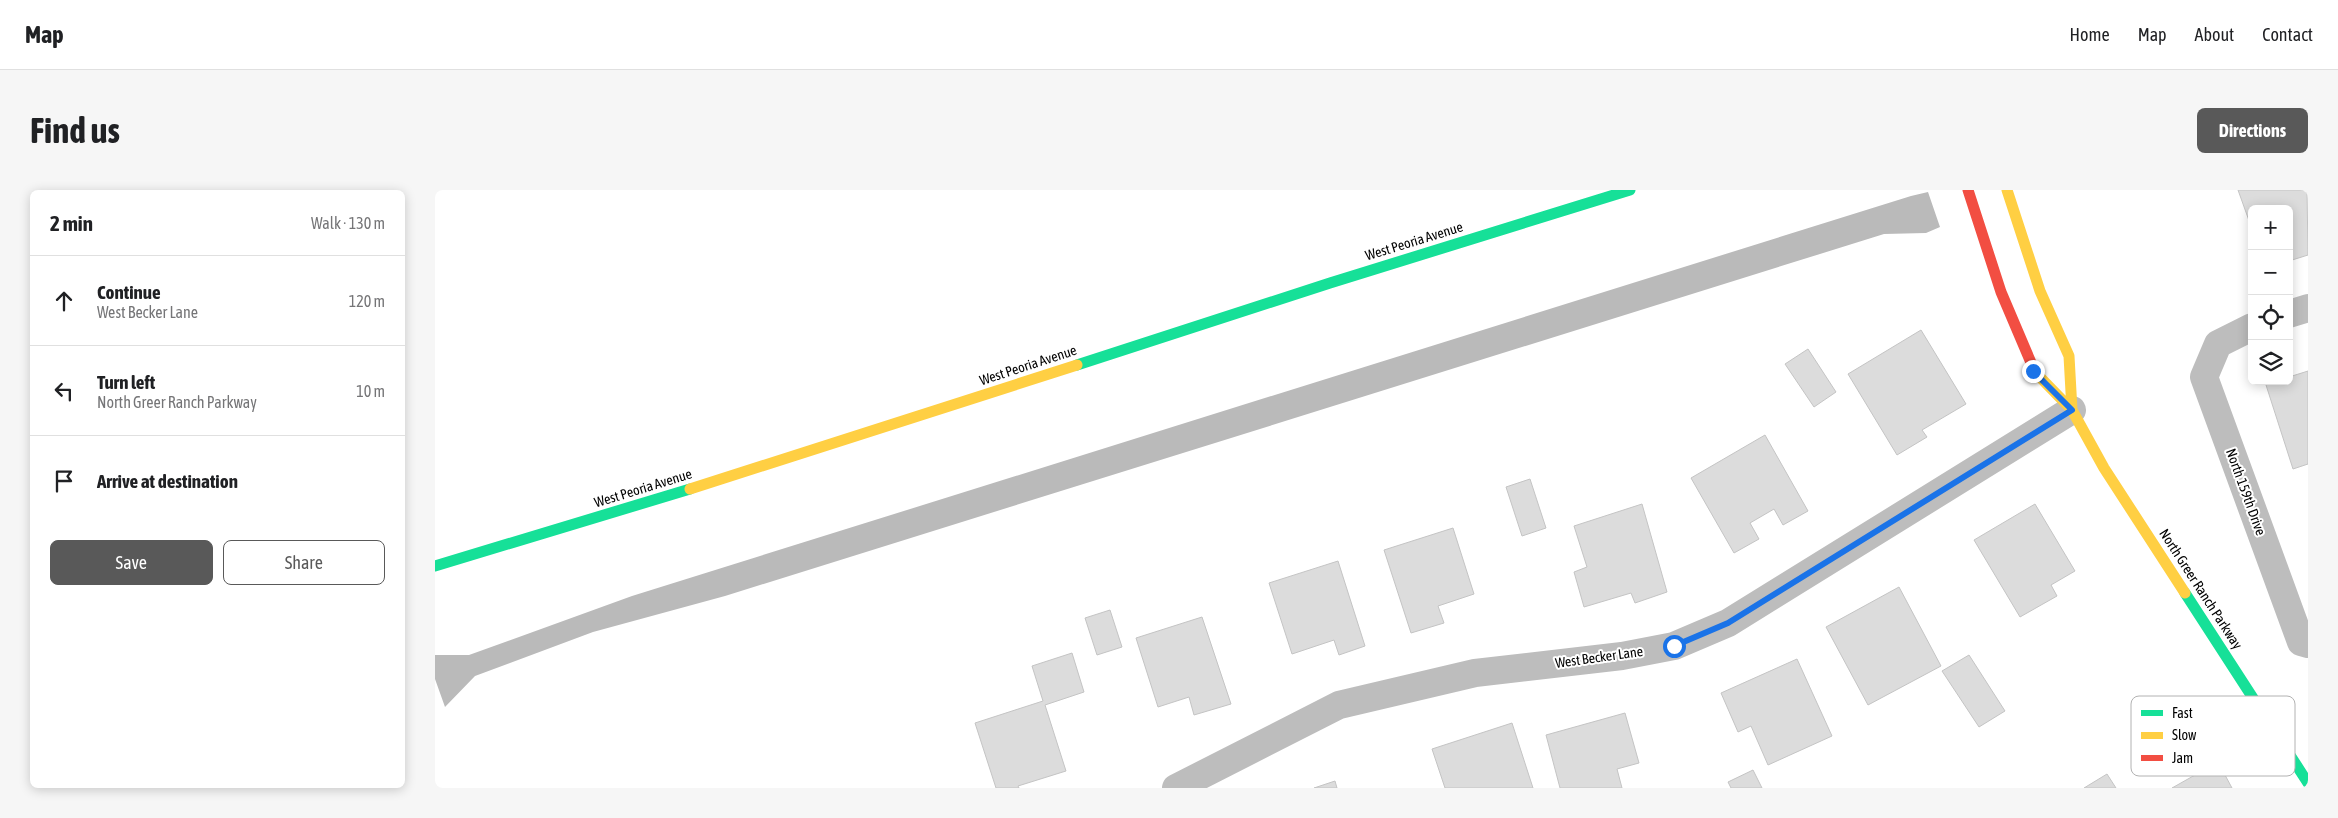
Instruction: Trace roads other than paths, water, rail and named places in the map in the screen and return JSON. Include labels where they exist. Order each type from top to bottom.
[{"type":"main road","name":"West Peoria Avenue","points":[[435,566],[726,478],[1321,286],[1630,190]]},
{"type":"main road","name":"North Greer Ranch Parkway","points":[[1968,190],[2001,292],[2033,371],[2072,410],[2104,468],[2252,696]]},
{"type":"main road","name":"North Greer Ranch Parkway","points":[[2007,190],[2040,291],[2069,356],[2072,410]]},
{"type":"main road","name":"North Greer Ranch Parkway","points":[[2295,763],[2308,783]]},
{"type":"street","points":[[2293,313],[2308,308]]},
{"type":"street","name":"North 159th Drive","points":[[2248,329],[2218,344],[2204,377],[2305,643]]},
{"type":"street","name":"West Becker Lane","points":[[1175,788],[1339,705],[1475,673],[1621,656],[1674,646],[1728,623],[2072,410]]}]
